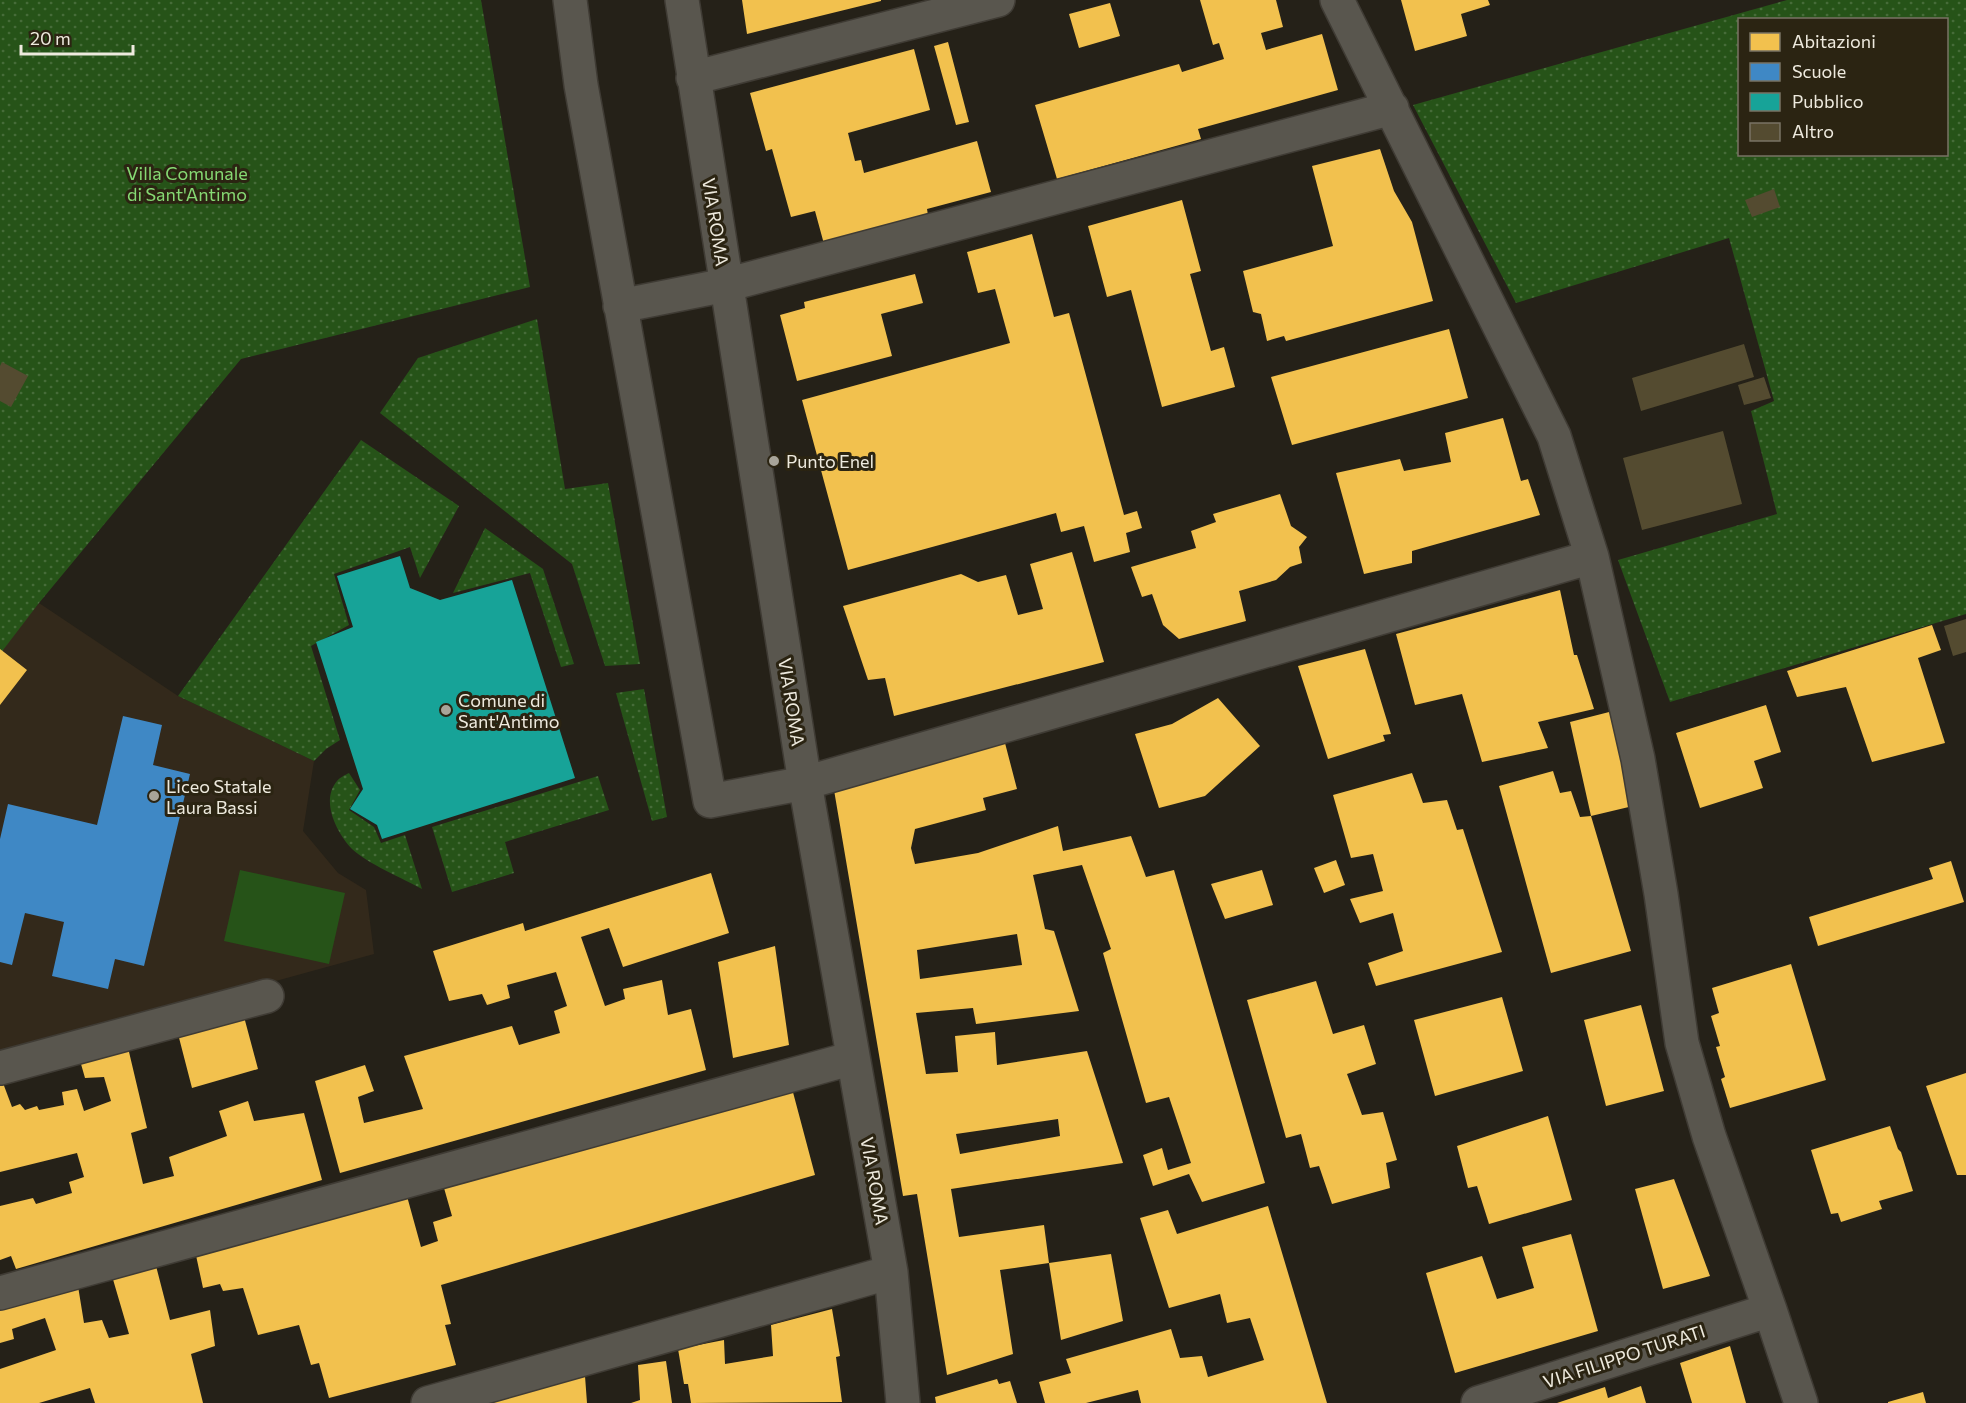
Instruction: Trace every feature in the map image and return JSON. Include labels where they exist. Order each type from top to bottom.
[{"type":"street","points":[[570,0],[581,85],[710,801],[805,783],[1592,557]]},
{"type":"street","name":"VIA ROMA","points":[[682,0],[805,783],[891,1272],[903,1403]]},
{"type":"street","points":[[693,78],[998,0]]},
{"type":"street","points":[[1338,0],[1554,436],[1592,557],[1638,759],[1682,1043],[1708,1136],[1801,1403]]},
{"type":"street","points":[[620,306],[726,285],[1392,108]]},
{"type":"street","points":[[0,1068],[267,996]]},
{"type":"street","points":[[0,1293],[853,1058]]},
{"type":"street","points":[[428,1403],[891,1272]]},
{"type":"street","name":"VIA FILIPPO TURATI","points":[[1478,1403],[1770,1310]]},
{"type":"shaded area","name":"Liceo Statale Laura Bassi","points":[[39,603],[178,696],[314,761],[303,831],[338,873],[366,890],[374,954],[0,1057],[0,650]]},
{"type":"green space","name":"Villa Comunale di Sant'Antimo","points":[[0,0],[481,0],[530,287],[241,359],[39,603],[0,654]]},
{"type":"green space","points":[[1787,0],[1966,0],[1966,614],[1670,702],[1618,560],[1777,514],[1751,411],[1774,401],[1729,238],[1516,303],[1413,105]]},
{"type":"green space","points":[[537,319],[565,489],[608,483],[640,664],[605,666],[572,564],[380,413],[418,358]]},
{"type":"green space","points":[[361,440],[459,506],[420,578],[410,547],[334,574],[349,625],[311,646],[340,740],[314,761],[178,696]]},
{"type":"green space","points":[[485,528],[543,569],[574,664],[561,667],[530,573],[453,593]]},
{"type":"green space","points":[[644,689],[667,817],[652,821],[616,693]]},
{"type":"green space","points":[[349,773],[360,790],[349,810],[374,827],[381,843],[405,835],[422,889],[367,860],[352,849],[341,834],[332,816],[330,798],[337,781]]},
{"type":"green space","points":[[598,776],[609,810],[505,842],[514,873],[452,892],[432,827]]},
{"type":"green space","points":[[240,870],[345,893],[329,964],[224,941]]},
{"type":"building: Abitazioni","points":[[742,0],[881,0],[881,1],[747,34]]},
{"type":"building: Abitazioni","points":[[1200,0],[1276,0],[1283,27],[1261,33],[1266,50],[1322,34],[1338,90],[1198,129],[1201,139],[1057,179],[1035,105],[1179,64],[1182,72],[1224,59],[1219,43],[1213,45]]},
{"type":"building: Abitazioni","points":[[1401,0],[1488,0],[1490,5],[1461,14],[1467,36],[1415,51]]},
{"type":"building: Abitazioni","points":[[1110,3],[1120,36],[1079,48],[1069,14]]},
{"type":"building: Abitazioni","points":[[948,42],[969,122],[956,125],[934,46]]},
{"type":"building: Abitazioni","points":[[914,49],[930,110],[848,133],[855,161],[861,160],[864,173],[977,141],[991,192],[927,209],[928,215],[824,244],[815,211],[791,217],[772,149],[766,151],[750,93]]},
{"type":"building: Abitazioni","points":[[1380,149],[1394,191],[1412,222],[1433,301],[1286,341],[1284,336],[1267,341],[1261,314],[1253,312],[1243,271],[1333,246],[1312,166]]},
{"type":"building: Abitazioni","points":[[1182,200],[1201,271],[1190,274],[1211,351],[1224,347],[1235,387],[1162,407],[1131,290],[1107,297],[1088,226]]},
{"type":"building: Abitazioni","points":[[1032,234],[1054,317],[1069,313],[1124,515],[1137,511],[1142,528],[1126,533],[1130,552],[1094,562],[1084,526],[1061,532],[1056,513],[848,570],[802,400],[1010,343],[995,289],[978,293],[967,252]]},
{"type":"building: Abitazioni","points":[[915,274],[923,303],[881,314],[892,356],[797,381],[780,315],[805,308],[804,302]]},
{"type":"building: Abitazioni","points":[[1449,329],[1468,398],[1292,445],[1271,377]]},
{"type":"building: Abitazioni","points":[[1503,418],[1521,481],[1528,479],[1540,515],[1412,551],[1412,563],[1364,574],[1336,473],[1400,459],[1404,471],[1451,462],[1445,433]]},
{"type":"building: Abitazioni","points":[[1280,494],[1291,526],[1307,537],[1299,547],[1302,563],[1290,567],[1276,580],[1239,591],[1246,621],[1179,639],[1163,625],[1152,594],[1142,597],[1131,567],[1196,548],[1191,531],[1216,522],[1213,514]]},
{"type":"building: Abitazioni","points":[[1072,552],[1104,662],[894,716],[885,678],[868,680],[843,606],[961,574],[978,582],[1006,575],[1018,615],[1043,609],[1030,564]]},
{"type":"building: Abitazioni","points":[[1560,590],[1574,655],[1577,655],[1594,709],[1538,722],[1548,748],[1482,762],[1462,694],[1415,705],[1396,634]]},
{"type":"building: Abitazioni","points":[[1932,625],[1941,650],[1918,658],[1945,743],[1872,762],[1846,687],[1797,697],[1787,671]]},
{"type":"building: Abitazioni","points":[[0,649],[27,670],[0,705]]},
{"type":"building: Abitazioni","points":[[1365,649],[1391,734],[1383,735],[1385,741],[1328,759],[1298,666]]},
{"type":"building: Abitazioni","points":[[1218,698],[1260,746],[1205,796],[1159,808],[1135,734],[1172,724]]},
{"type":"building: Abitazioni","points":[[1766,705],[1781,752],[1754,761],[1763,788],[1700,808],[1676,733]]},
{"type":"building: Abitazioni","points":[[1617,710],[1633,806],[1591,816],[1570,722]]},
{"type":"building: Abitazioni","points":[[1005,743],[1017,789],[983,798],[986,810],[915,829],[911,848],[915,864],[978,853],[1058,826],[1063,851],[1131,836],[1146,877],[1174,870],[1265,1183],[1202,1202],[1189,1174],[1153,1186],[1143,1155],[1162,1148],[1168,1170],[1191,1163],[1169,1097],[1146,1103],[1103,953],[1111,949],[1082,865],[1033,875],[1045,929],[1054,931],[1079,1011],[976,1024],[973,1008],[916,1013],[926,1074],[958,1072],[955,1036],[995,1032],[997,1065],[1087,1051],[1123,1163],[951,1189],[959,1237],[1044,1225],[1049,1263],[1000,1270],[1013,1354],[947,1375],[917,1194],[903,1196],[834,790]],"holes":[[[1017,934],[1022,965],[920,979],[917,950]],[[1058,1119],[1060,1136],[960,1154],[956,1134]]]},
{"type":"building: Abitazioni","points":[[1553,771],[1560,793],[1571,791],[1580,817],[1591,816],[1631,951],[1551,973],[1499,786]]},
{"type":"building: Abitazioni","points":[[1412,773],[1423,803],[1447,800],[1457,830],[1463,829],[1502,952],[1376,986],[1368,963],[1403,951],[1393,913],[1360,923],[1350,899],[1383,891],[1373,854],[1351,858],[1333,795]]},
{"type":"building: Abitazioni","points":[[1336,860],[1345,885],[1324,893],[1314,868]]},
{"type":"building: Abitazioni","points":[[1951,861],[1964,902],[1818,946],[1809,917],[1933,879],[1929,868]]},
{"type":"building: Abitazioni","points":[[1262,870],[1273,905],[1225,919],[1211,884]]},
{"type":"building: Abitazioni","points":[[711,873],[729,933],[623,967],[609,928],[581,937],[605,1006],[625,999],[623,989],[662,980],[668,1015],[691,1009],[706,1070],[340,1173],[315,1081],[365,1065],[374,1091],[358,1097],[364,1123],[423,1109],[404,1056],[512,1026],[519,1045],[560,1033],[554,1011],[567,1006],[556,972],[507,985],[510,998],[487,1005],[482,994],[449,1001],[433,951],[523,923],[525,931]]},
{"type":"building: Abitazioni","points":[[775,946],[789,1045],[733,1058],[718,962]]},
{"type":"building: Abitazioni","points":[[1791,964],[1826,1080],[1730,1108],[1721,1079],[1725,1077],[1716,1047],[1720,1046],[1711,1016],[1719,1013],[1712,988]]},
{"type":"building: Abitazioni","points":[[1316,981],[1333,1034],[1364,1025],[1376,1064],[1347,1074],[1362,1115],[1383,1112],[1397,1160],[1386,1163],[1390,1188],[1332,1204],[1319,1166],[1310,1168],[1301,1134],[1286,1138],[1247,1000]]},
{"type":"building: Abitazioni","points":[[1502,997],[1523,1071],[1435,1096],[1414,1020]]},
{"type":"building: Abitazioni","points":[[1641,1005],[1664,1091],[1606,1106],[1584,1020]]},
{"type":"building: Abitazioni","points":[[243,1013],[258,1069],[192,1088],[177,1030]]},
{"type":"building: Abitazioni","points":[[125,1035],[147,1128],[131,1133],[143,1184],[174,1176],[169,1157],[227,1136],[219,1111],[248,1101],[254,1121],[304,1113],[322,1180],[16,1269],[11,1256],[0,1260],[0,1206],[33,1198],[36,1204],[72,1193],[69,1182],[84,1177],[77,1153],[0,1172],[0,1075],[12,1107],[20,1104],[25,1110],[37,1106],[39,1110],[64,1105],[62,1092],[77,1089],[84,1111],[111,1101],[104,1077],[85,1078],[77,1050]]},
{"type":"building: Abitazioni","points":[[1966,1073],[1966,1175],[1957,1175],[1926,1086]]},
{"type":"building: Abitazioni","points":[[790,1081],[815,1175],[441,1285],[451,1324],[445,1325],[456,1365],[329,1398],[319,1363],[311,1365],[299,1325],[258,1335],[243,1288],[223,1291],[220,1284],[203,1288],[194,1246],[405,1189],[421,1247],[438,1241],[433,1222],[452,1216],[440,1174]]},
{"type":"building: Abitazioni","points":[[1548,1116],[1572,1200],[1489,1224],[1477,1186],[1468,1188],[1457,1146]]},
{"type":"building: Abitazioni","points":[[1890,1126],[1913,1191],[1879,1201],[1882,1209],[1841,1222],[1838,1213],[1831,1214],[1811,1150]]},
{"type":"building: Abitazioni","points":[[1674,1179],[1710,1276],[1663,1289],[1635,1189]]},
{"type":"building: Abitazioni","points":[[1268,1206],[1327,1403],[1141,1403],[1138,1390],[1086,1403],[1045,1403],[1039,1382],[1071,1373],[1066,1359],[1171,1329],[1180,1358],[1202,1356],[1208,1377],[1264,1360],[1250,1318],[1227,1323],[1220,1294],[1169,1308],[1140,1218],[1168,1210],[1177,1234]]},
{"type":"building: Abitazioni","points":[[1571,1234],[1598,1331],[1455,1373],[1426,1273],[1482,1256],[1497,1299],[1534,1288],[1522,1247]]},
{"type":"building: Abitazioni","points":[[1111,1254],[1123,1321],[1061,1340],[1049,1263]]},
{"type":"building: Abitazioni","points":[[155,1262],[170,1320],[210,1310],[215,1346],[191,1354],[203,1403],[95,1403],[90,1388],[39,1403],[0,1403],[0,1369],[56,1350],[45,1318],[12,1329],[14,1339],[0,1343],[0,1302],[77,1280],[84,1323],[102,1320],[109,1338],[129,1334],[112,1276]]},
{"type":"building: Abitazioni","points":[[832,1309],[840,1356],[836,1357],[842,1402],[691,1403],[688,1384],[684,1384],[678,1349],[724,1340],[725,1364],[773,1356],[771,1325]]},
{"type":"building: Abitazioni","points":[[1730,1346],[1746,1403],[1692,1403],[1680,1363]]},
{"type":"building: Abitazioni","points":[[666,1361],[672,1403],[631,1403],[640,1400],[638,1365]]},
{"type":"building: Abitazioni","points":[[585,1376],[587,1403],[493,1403],[493,1402]]},
{"type":"building: Abitazioni","points":[[997,1379],[999,1384],[1010,1381],[1017,1403],[936,1403],[935,1397]]},
{"type":"building: Abitazioni","points":[[1641,1386],[1646,1403],[1557,1403],[1605,1387],[1608,1398]]},
{"type":"building: Abitazioni","points":[[1923,1392],[1926,1403],[1888,1403],[1888,1402]]},
{"type":"building: Scuole","points":[[123,716],[162,725],[153,765],[190,774],[144,966],[115,959],[108,989],[52,976],[64,922],[25,913],[12,965],[0,962],[0,839],[8,804],[97,825]]},
{"type":"building: Pubblico","name":"Comune di Sant'Antimo","points":[[400,556],[410,588],[440,600],[512,580],[575,778],[382,839],[377,825],[350,809],[363,789],[316,642],[353,627],[337,576]]},
{"type":"building: Altro","points":[[1774,189],[1780,207],[1752,217],[1745,200]]},
{"type":"building: Altro","points":[[1744,344],[1754,377],[1641,411],[1632,378]]},
{"type":"building: Altro","points":[[2,362],[28,376],[11,407],[0,401]]},
{"type":"building: Altro","points":[[1764,377],[1771,398],[1744,405],[1738,385]]},
{"type":"building: Altro","points":[[1723,431],[1742,504],[1642,530],[1623,458]]},
{"type":"building: Altro","points":[[1966,619],[1966,652],[1953,656],[1944,626]]},
{"type":"place","name":"Punto Enel","points":[[774,461]]},
{"type":"place","name":"Comune di Sant'Antimo","points":[[446,710]]},
{"type":"place","name":"Liceo Statale Laura Bassi","points":[[154,796]]}]
